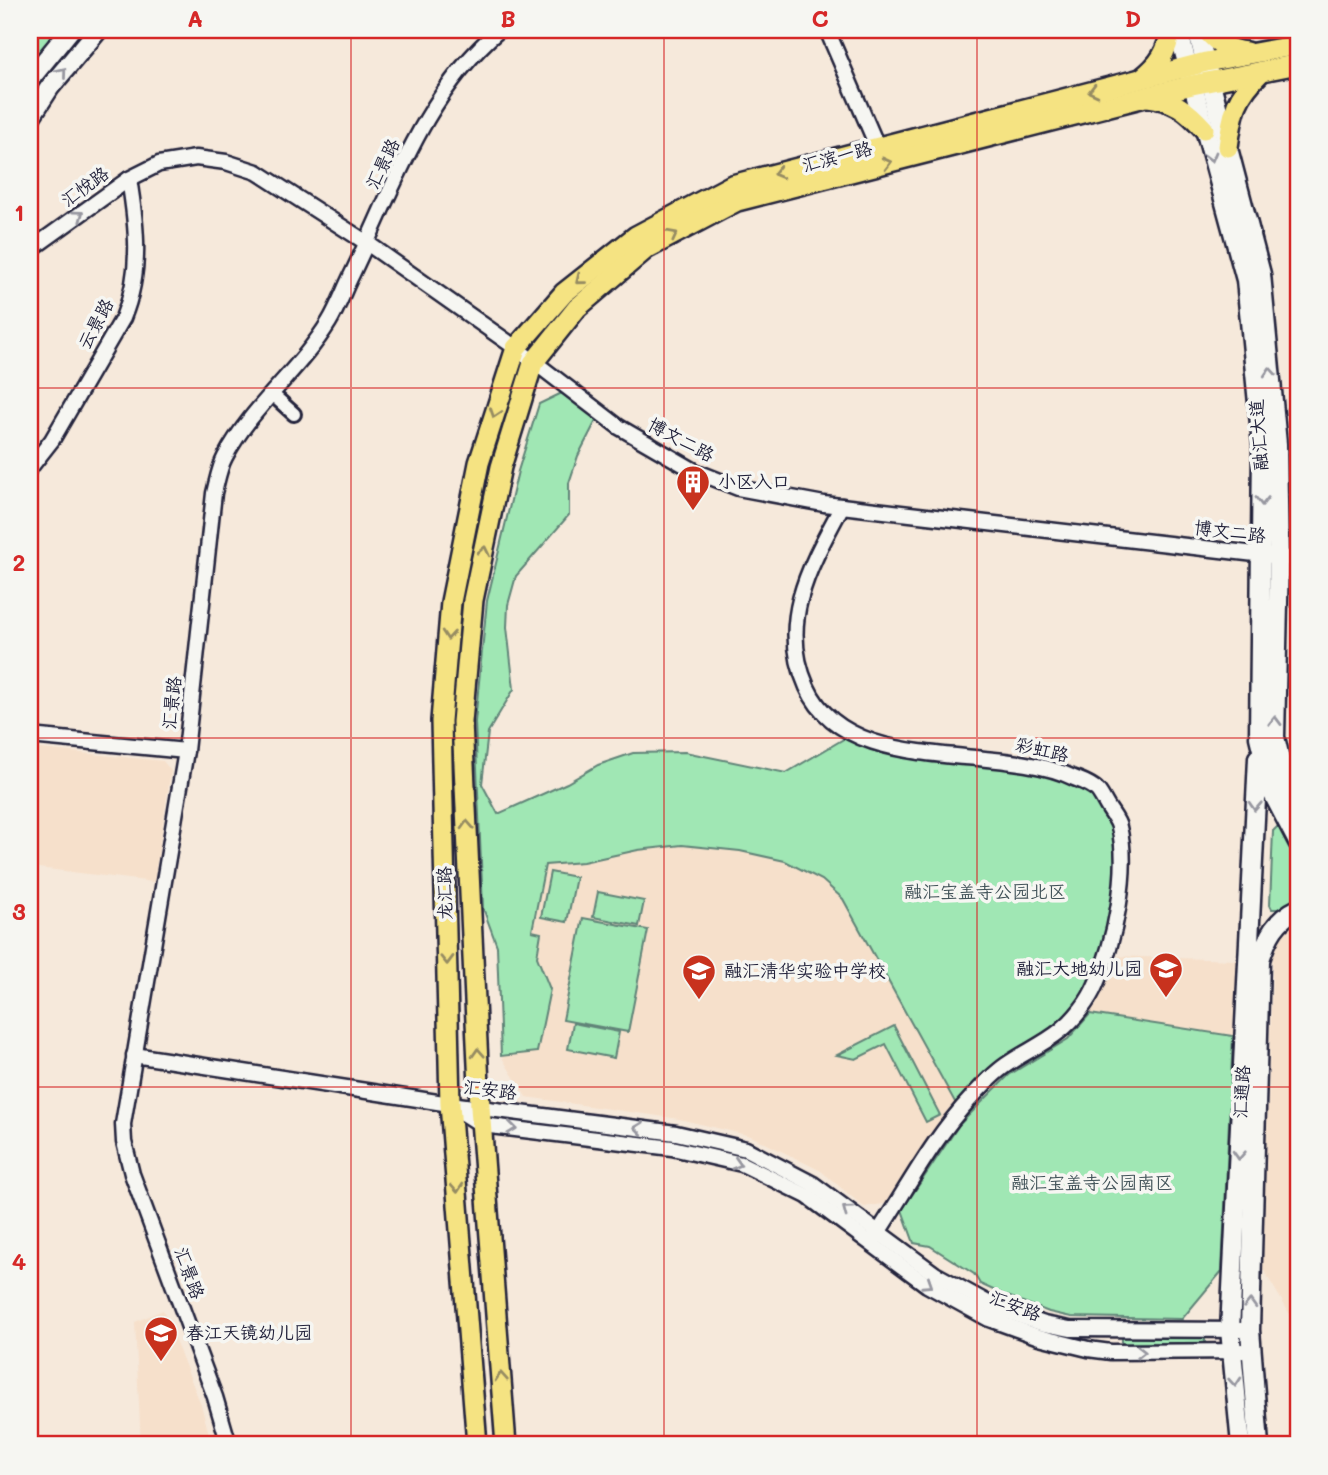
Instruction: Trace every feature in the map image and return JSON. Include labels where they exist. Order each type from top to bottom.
[{"type":"main road","points":[[30,79],[70,30]]},
{"type":"main road","points":[[30,118],[50,87],[98,30]]},
{"type":"main road","points":[[1171,30],[1166,53],[1143,88],[1178,104],[1204,129]]},
{"type":"main road","name":"融汇大道","points":[[1178,30],[1228,147],[1261,274],[1277,444],[1259,737],[1272,794],[1298,842]]},
{"type":"main road","name":"融汇大道","points":[[1197,30],[1204,129],[1245,280],[1270,556],[1275,737],[1287,789],[1298,810]]},
{"type":"main road","points":[[1206,30],[1216,42],[1230,50],[1254,52]]},
{"type":"main road","points":[[1199,74],[1254,52],[1298,45]]},
{"type":"main road","points":[[1199,74],[1262,71],[1298,64]]},
{"type":"main road","points":[[1228,147],[1236,104],[1244,89],[1262,71]]},
{"type":"main road","name":"汇滨一路","points":[[533,363],[577,308],[646,249],[737,201],[1199,74]]},
{"type":"main road","name":"汇滨一路","points":[[516,348],[564,293],[636,236],[732,185],[877,146],[1143,88]]},
{"type":"main road","name":"龙汇路","points":[[477,1445],[450,1104],[441,721],[451,602],[479,463],[516,348]]},
{"type":"main road","name":"龙汇路","points":[[506,1445],[481,1116],[462,722],[476,587],[501,467],[533,363]]},
{"type":"main road","name":"汇通路","points":[[1241,1445],[1230,1330],[1259,737]]},
{"type":"main road","name":"汇通路","points":[[1259,1445],[1250,1330],[1260,960],[1265,942],[1274,926],[1290,912],[1298,909]]},
{"type":"street","name":"汇景路","points":[[229,1445],[215,1397],[127,1159],[123,1124],[186,751],[214,493],[223,459],[244,427],[273,395],[328,323],[404,162],[437,101],[485,42],[499,30]]},
{"type":"street","points":[[827,30],[877,146]]},
{"type":"street","name":"博文二路","points":[[129,179],[159,164],[196,158],[226,162],[257,172],[367,243],[516,348],[619,427],[695,471],[738,488],[842,506],[1298,559]]},
{"type":"street","name":"汇悦路","points":[[30,250],[129,179]]},
{"type":"street","name":"云景路","points":[[30,468],[52,440],[123,318],[132,297],[137,255],[129,179]]},
{"type":"street","points":[[273,395],[294,414]]},
{"type":"street","name":"彩虹路","points":[[842,506],[813,561],[795,626],[794,648],[801,674],[812,698],[834,724],[864,738],[904,749],[1012,761],[1059,771],[1097,789],[1119,826],[1123,878],[1109,946],[1096,985],[1080,1010],[1060,1031],[1004,1066],[970,1098],[947,1125],[874,1238]]},
{"type":"street","points":[[30,736],[186,751]]},
{"type":"street","name":"汇安路","points":[[134,1055],[450,1104],[481,1116],[672,1148],[742,1164],[807,1196],[934,1274],[997,1308],[1044,1324],[1083,1330],[1250,1330]]},
{"type":"street","name":"汇安路","points":[[874,1238],[937,1291],[989,1319],[1040,1337],[1111,1352],[1251,1351]]},
{"type":"shaded area","points":[[30,748],[163,761],[171,771],[154,882],[30,867]]},
{"type":"shaded area","name":"融汇清华实验中学校","points":[[682,845],[740,851],[785,861],[822,880],[843,899],[956,1104],[941,1121],[889,1203],[864,1207],[821,1171],[751,1136],[679,1119],[526,1097],[501,1056],[497,946],[483,908],[481,867],[583,862],[638,850]]},
{"type":"shaded area","points":[[1298,919],[1298,1321],[1294,1321],[1263,1269],[1273,946],[1287,925]]},
{"type":"shaded area","name":"融汇大地幼儿园","points":[[1113,956],[1237,960],[1233,1036],[1090,1014]]},
{"type":"shaded area","name":"春江天镜幼儿园","points":[[163,1310],[201,1405],[212,1445],[141,1445],[135,1322]]},
{"type":"green space","points":[[30,30],[70,30],[30,90]]},
{"type":"green space","name":"融汇宝盖寺公园北区","points":[[564,392],[598,417],[578,456],[569,483],[569,515],[516,576],[508,605],[507,627],[514,689],[488,732],[482,784],[498,814],[567,783],[598,765],[633,753],[685,752],[786,773],[847,737],[1057,775],[1091,792],[1114,827],[1118,877],[1108,931],[1091,981],[1078,1006],[1057,1026],[1001,1061],[956,1104],[843,899],[822,880],[785,861],[740,851],[682,845],[638,850],[583,862],[545,865],[532,931],[541,933],[537,957],[550,989],[537,1052],[501,1056],[497,946],[483,908],[475,722],[487,601],[518,471],[539,404]]},
{"type":"green space","points":[[1277,827],[1284,828],[1298,853],[1298,900],[1272,909],[1273,831]]},
{"type":"green space","points":[[550,872],[576,877],[567,922],[541,917]]},
{"type":"green space","points":[[598,892],[644,901],[639,926],[593,917]]},
{"type":"green space","points":[[583,918],[648,930],[628,1032],[563,1020]]},
{"type":"green space","name":"融汇宝盖寺公园南区","points":[[1090,1014],[1233,1036],[1222,1271],[1182,1319],[1071,1317],[1049,1312],[1002,1294],[980,1284],[974,1274],[930,1246],[914,1243],[902,1210],[959,1125],[1009,1075],[1068,1039]]},
{"type":"green space","points":[[573,1023],[619,1032],[614,1058],[568,1049]]},
{"type":"green space","points":[[894,1026],[940,1115],[926,1122],[886,1044],[856,1059],[837,1055]]},
{"type":"green space","points":[[1122,1337],[1205,1337],[1205,1343],[1122,1344]]},
{"type":"place","name":"小区入口","points":[[693,512]]},
{"type":"place","name":"融汇大地幼儿园","points":[[1166,999]]},
{"type":"place","name":"融汇清华实验中学校","points":[[699,1001]]},
{"type":"place","name":"春江天镜幼儿园","points":[[161,1363]]}]
